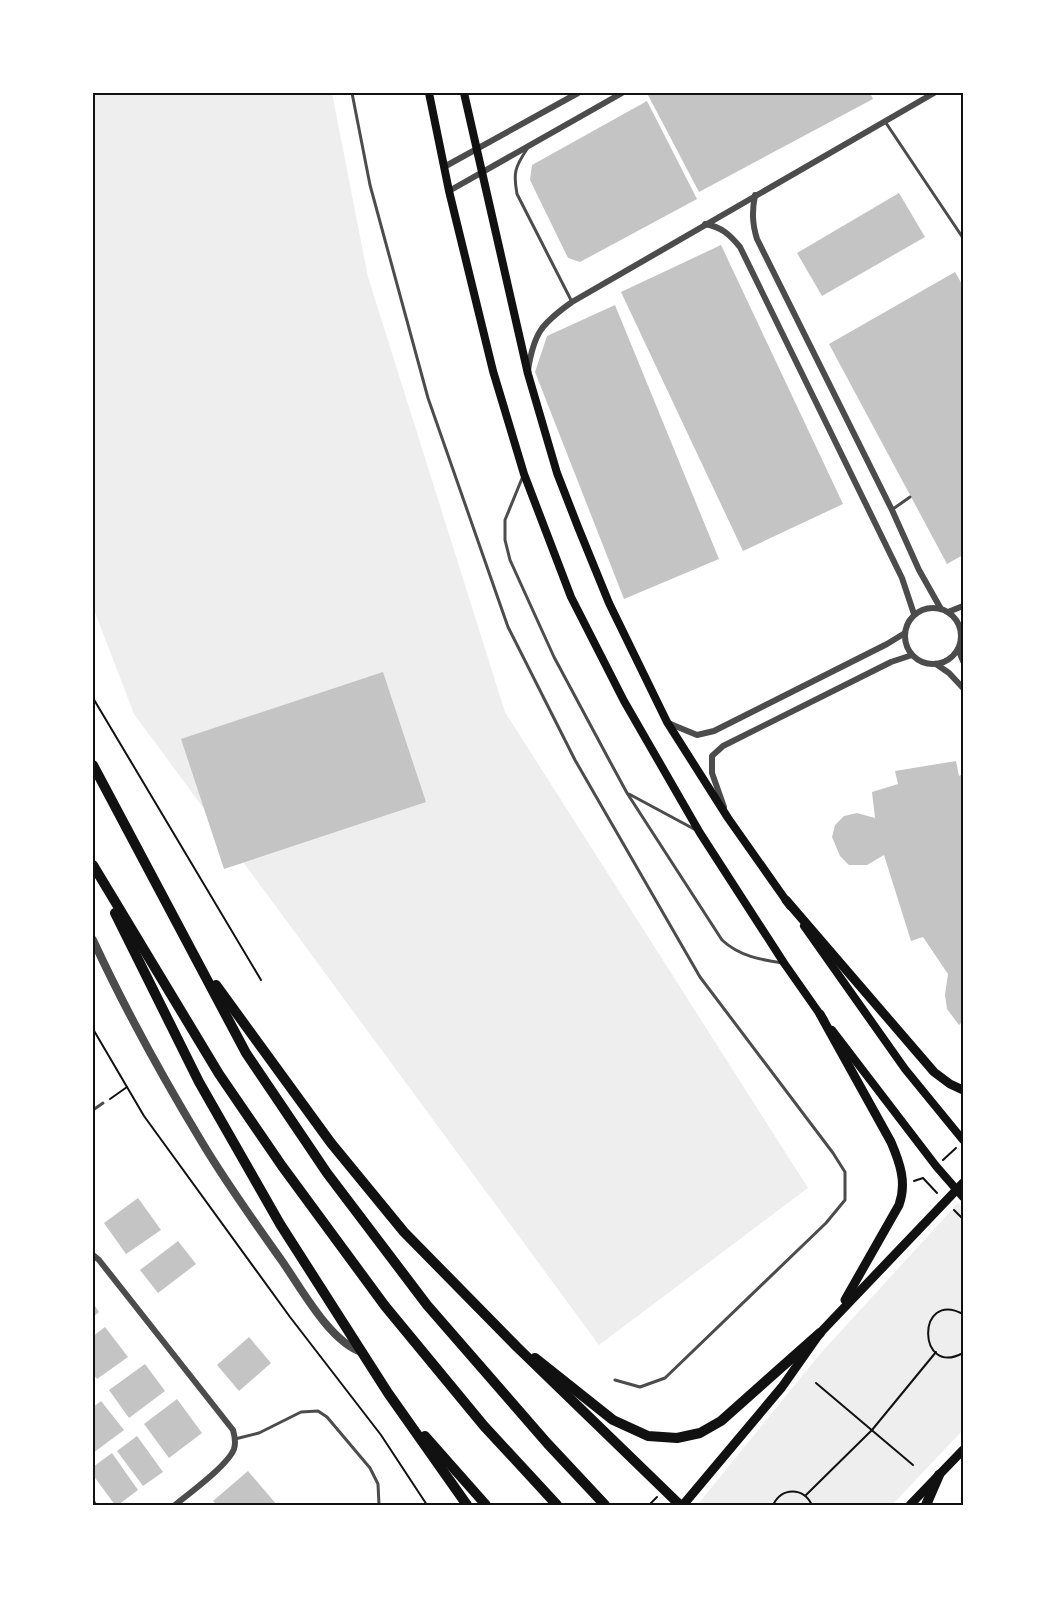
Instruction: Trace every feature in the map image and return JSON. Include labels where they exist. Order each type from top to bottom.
[{"type":"highway","points":[[93,765],[246,1053],[327,1173],[427,1305],[547,1443],[605,1505]]},
{"type":"highway","points":[[93,866],[219,1074],[282,1166],[385,1306],[484,1426],[556,1505]]},
{"type":"highway","points":[[93,870],[198,1082],[280,1224],[388,1393],[467,1505]]},
{"type":"highway","points":[[183,937],[238,1017],[353,1170],[404,1232],[517,1347],[682,1505]]},
{"type":"highway","points":[[517,1347],[547,1366],[612,1420],[648,1436],[677,1438],[700,1433],[721,1421],[820,1333]]},
{"type":"highway","points":[[388,1393],[486,1505]]},
{"type":"highway","points":[[927,1505],[939,1475]]},
{"type":"main road","points":[[429,93],[449,191],[493,371],[524,474],[571,597],[624,701],[700,833],[784,963],[820,1014],[961,1190],[945,1202],[836,1314],[782,1387],[682,1505]]},
{"type":"main road","points":[[464,93],[528,374],[557,472],[609,603],[667,722],[728,818],[904,1069],[963,1140]]},
{"type":"main road","points":[[786,900],[934,1072],[963,1090]]},
{"type":"main road","points":[[820,1014],[891,1142],[899,1162],[903,1185],[901,1199],[895,1213],[836,1314]]},
{"type":"main road","points":[[910,1505],[963,1451]]},
{"type":"street","points":[[444,167],[578,93]]},
{"type":"street","points":[[449,191],[622,93]]},
{"type":"street","points":[[528,374],[532,346],[540,330],[556,313],[705,224],[934,93]]},
{"type":"street","points":[[755,195],[752,224],[757,239],[892,510],[919,570],[945,610],[957,622],[962,634],[958,649],[952,656],[936,664]]},
{"type":"street","points":[[705,224],[717,226],[729,233],[740,248],[902,578],[914,614]]},
{"type":"street","points":[[963,606],[945,610],[927,608],[914,614],[905,633],[905,641],[912,655],[923,662],[936,664],[949,672],[963,688]]},
{"type":"street","points":[[667,722],[697,735],[714,732],[905,633]]},
{"type":"street","points":[[958,649],[963,661]]},
{"type":"street","points":[[728,818],[712,773],[712,756],[723,746],[891,662],[912,655]]},
{"type":"street","points":[[93,940],[147,1045],[203,1144],[330,1327],[351,1347],[363,1352]]},
{"type":"street","points":[[93,1255],[228,1422],[235,1439],[234,1448],[228,1459],[175,1505]]},
{"type":"lane","points":[[352,93],[370,185],[428,398],[508,627],[575,760],[700,977],[845,1172],[845,1200],[826,1223],[665,1378],[640,1387],[615,1380]]},
{"type":"lane","points":[[885,121],[963,238]]},
{"type":"lane","points":[[529,146],[518,163],[514,177],[517,194],[572,302]]},
{"type":"lane","points":[[524,474],[505,520],[505,540],[510,560],[555,657],[627,793],[722,940],[731,949],[759,960],[784,963]]},
{"type":"lane","points":[[892,510],[910,497]]},
{"type":"lane","points":[[627,793],[700,833]]},
{"type":"lane","points":[[93,1110],[103,1103]]},
{"type":"lane","points":[[235,1439],[259,1433],[301,1412],[312,1410],[323,1414],[370,1468],[378,1485],[379,1505]]},
{"type":"path","points":[[93,698],[261,980]]},
{"type":"path","points":[[93,1029],[144,1116],[290,1317],[381,1435],[427,1505]]},
{"type":"path","points":[[103,1103],[127,1087]]},
{"type":"path","points":[[903,1185],[923,1178],[945,1202]]},
{"type":"path","points":[[963,1314],[946,1310],[935,1315],[931,1319],[927,1337],[936,1352],[948,1357],[963,1353]]},
{"type":"path","points":[[806,1496],[872,1430],[936,1352]]},
{"type":"path","points":[[816,1383],[914,1465]]},
{"type":"path","points":[[773,1505],[777,1498],[785,1492],[796,1491],[806,1496],[812,1505]]},
{"type":"path","points":[[649,1505],[657,1497]]},
{"type":"shaded area","points":[[93,93],[332,93],[368,277],[505,712],[808,1188],[599,1345],[134,714],[93,607]]},
{"type":"shaded area","points":[[958,1203],[963,1208],[963,1430],[892,1505],[699,1505],[820,1354]]},
{"type":"building","points":[[652,93],[870,93],[873,99],[699,192],[648,95]]},
{"type":"building","points":[[647,101],[697,199],[580,262],[568,258],[530,180],[532,165]]},
{"type":"building","points":[[899,193],[925,237],[822,296],[797,253]]},
{"type":"building","points":[[721,245],[843,504],[743,551],[621,292]]},
{"type":"building","points":[[955,272],[963,286],[963,555],[947,564],[829,344]]},
{"type":"building","points":[[615,305],[719,559],[624,599],[535,372],[547,336]]},
{"type":"building","points":[[383,672],[426,802],[224,869],[181,739]]},
{"type":"building","points":[[956,761],[959,776],[963,774],[963,1021],[959,1025],[947,1009],[945,995],[948,974],[923,937],[911,941],[884,855],[867,865],[849,865],[840,856],[832,837],[835,825],[844,816],[857,813],[875,818],[872,792],[898,784],[895,771]]},
{"type":"building","points":[[138,1198],[161,1230],[126,1254],[104,1223]]},
{"type":"building","points":[[178,1241],[196,1264],[158,1293],[140,1270]]},
{"type":"building","points":[[93,1303],[99,1312],[93,1317]]},
{"type":"building","points":[[105,1327],[128,1357],[97,1379],[93,1374],[93,1336]]},
{"type":"building","points":[[249,1337],[271,1363],[239,1391],[217,1365]]},
{"type":"building","points":[[145,1364],[165,1391],[129,1418],[109,1390]]},
{"type":"building","points":[[177,1399],[202,1433],[169,1458],[144,1424]]},
{"type":"building","points":[[101,1401],[124,1430],[93,1453],[93,1407]]},
{"type":"building","points":[[137,1436],[163,1472],[143,1486],[117,1451]]},
{"type":"building","points":[[112,1453],[138,1490],[118,1505],[115,1505],[93,1475],[93,1467]]},
{"type":"building","points":[[248,1471],[277,1505],[217,1505],[213,1501]]}]
